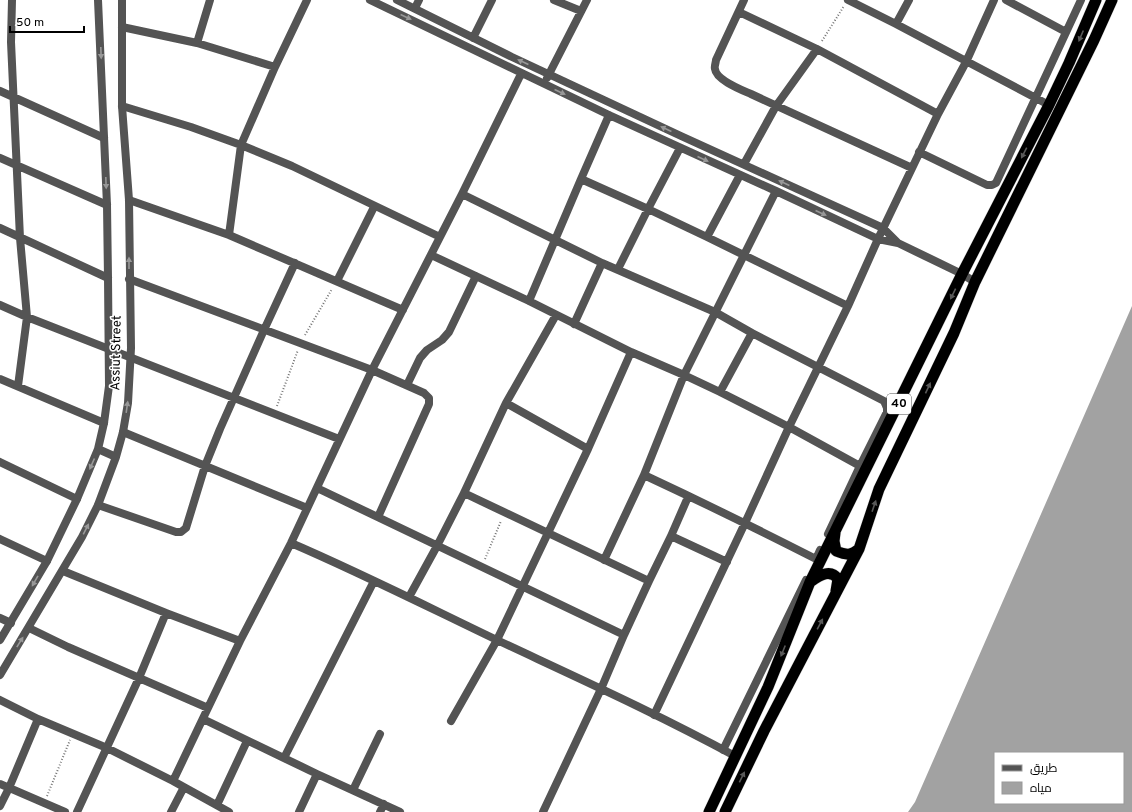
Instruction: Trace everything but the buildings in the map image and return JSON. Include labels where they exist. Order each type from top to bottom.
[{"type":"highway","name":"40","points":[[709,812],[768,687],[810,582],[837,525],[911,380],[962,274],[1049,105],[1096,0]]},
{"type":"highway","name":"40","points":[[725,812],[764,731],[859,549],[879,489],[954,333],[975,282],[1094,40],[1112,0]]},
{"type":"highway","points":[[837,525],[834,541],[836,551],[846,555],[854,553],[859,549]]},
{"type":"highway","points":[[810,582],[820,575],[830,573],[835,574],[838,579],[836,594]]},
{"type":"street","points":[[12,0],[16,166],[20,238],[27,317],[18,386]]},
{"type":"street","name":"Assiut Street","points":[[0,640],[47,561],[98,449],[104,423],[109,386],[107,205],[98,0]]},
{"type":"street","name":"Assiut Street","points":[[1,672],[63,571],[98,505],[116,457],[123,432],[128,403],[131,357],[129,200],[122,106],[122,0]]},
{"type":"street","points":[[197,43],[210,0]]},
{"type":"street","points":[[229,236],[241,145],[275,67],[307,0]]},
{"type":"street","points":[[370,0],[521,74],[878,239],[898,243],[962,274],[975,282]]},
{"type":"street","points":[[397,0],[549,74],[883,228],[898,243]]},
{"type":"street","points":[[415,8],[419,0]]},
{"type":"street","points":[[473,38],[492,0]]},
{"type":"street","points":[[554,0],[581,11]]},
{"type":"street","points":[[544,84],[587,0]]},
{"type":"street","points":[[744,0],[716,60],[715,70],[717,75],[776,106],[912,168]]},
{"type":"street","points":[[848,0],[1049,105]]},
{"type":"street","points":[[896,24],[909,0]]},
{"type":"street","points":[[654,715],[746,523],[789,427],[848,306],[919,152],[966,62],[994,0]]},
{"type":"street","points":[[1006,0],[1066,32]]},
{"type":"street","points":[[919,152],[987,185],[994,184],[998,180],[1081,0]]},
{"type":"street","points":[[739,12],[817,49],[938,114]]},
{"type":"street","points":[[122,27],[197,43],[275,67]]},
{"type":"street","points":[[744,164],[776,106],[817,49]]},
{"type":"street","points":[[173,781],[240,641],[291,543],[372,370],[462,194],[521,74]]},
{"type":"street","points":[[0,91],[14,96],[104,138]]},
{"type":"street","points":[[122,106],[190,127],[241,145],[292,166],[374,207],[440,237]]},
{"type":"street","points":[[529,301],[609,115]]},
{"type":"street","points":[[618,269],[680,148]]},
{"type":"street","points":[[0,158],[107,205]]},
{"type":"street","points":[[707,237],[740,175]]},
{"type":"street","points":[[581,179],[707,237],[848,306]]},
{"type":"street","points":[[604,560],[644,475],[684,374],[776,191]]},
{"type":"street","points":[[462,194],[602,263],[715,312],[884,401],[888,408],[723,750]]},
{"type":"street","points":[[129,200],[229,236],[403,310]]},
{"type":"street","points":[[337,281],[374,207]]},
{"type":"street","points":[[0,228],[108,278]]},
{"type":"street","points":[[431,255],[556,314],[631,352],[684,374],[789,427],[860,466]]},
{"type":"street","points":[[574,324],[602,263]]},
{"type":"street","points":[[98,505],[176,532],[181,532],[187,526],[205,466],[233,398],[295,264]]},
{"type":"street","points":[[407,385],[420,358],[427,350],[442,340],[449,332],[476,276]]},
{"type":"street","points":[[130,279],[372,370],[424,393],[429,398],[429,404],[378,517]]},
{"type":"street","points":[[0,305],[27,317],[339,439]]},
{"type":"street","points":[[409,597],[464,493],[506,403],[556,314]]},
{"type":"street","points":[[720,392],[752,332]]},
{"type":"street","points":[[451,721],[497,640],[588,449],[631,352]]},
{"type":"street","points":[[0,379],[104,423]]},
{"type":"street","points":[[506,403],[588,449]]},
{"type":"street","points":[[123,432],[307,508]]},
{"type":"street","points":[[98,449],[116,457]]},
{"type":"street","points":[[0,462],[76,499]]},
{"type":"street","points":[[644,475],[746,523],[816,559]]},
{"type":"street","points":[[316,488],[624,635]]},
{"type":"street","points":[[464,493],[649,581]]},
{"type":"street","points":[[543,812],[688,497]]},
{"type":"street","points":[[671,536],[727,562]]},
{"type":"street","points":[[0,539],[47,561]]},
{"type":"street","points":[[291,543],[374,580],[497,640],[601,688],[735,756]]},
{"type":"street","points":[[63,571],[240,641]]},
{"type":"street","points":[[284,758],[374,580]]},
{"type":"street","points":[[77,812],[140,678],[166,613]]},
{"type":"street","points":[[0,618],[11,623]]},
{"type":"street","points":[[29,628],[68,647],[208,708]]},
{"type":"street","points":[[0,700],[38,719],[107,748],[230,812]]},
{"type":"street","points":[[0,806],[38,719]]},
{"type":"street","points":[[203,719],[400,812]]},
{"type":"street","points":[[354,790],[380,734]]},
{"type":"street","points":[[217,805],[247,741]]},
{"type":"street","points":[[299,812],[317,774]]},
{"type":"street","points":[[0,784],[66,812]]},
{"type":"street","points":[[171,812],[184,787]]},
{"type":"street","points":[[380,812],[384,804]]},
{"type":"path","points":[[817,49],[848,0]]},
{"type":"path","points":[[274,414],[300,344],[337,281]]},
{"type":"path","points":[[481,567],[504,512]]},
{"type":"path","points":[[44,803],[72,734]]},
{"type":"water","points":[[1132,306],[1132,812],[908,812],[915,802]]}]
